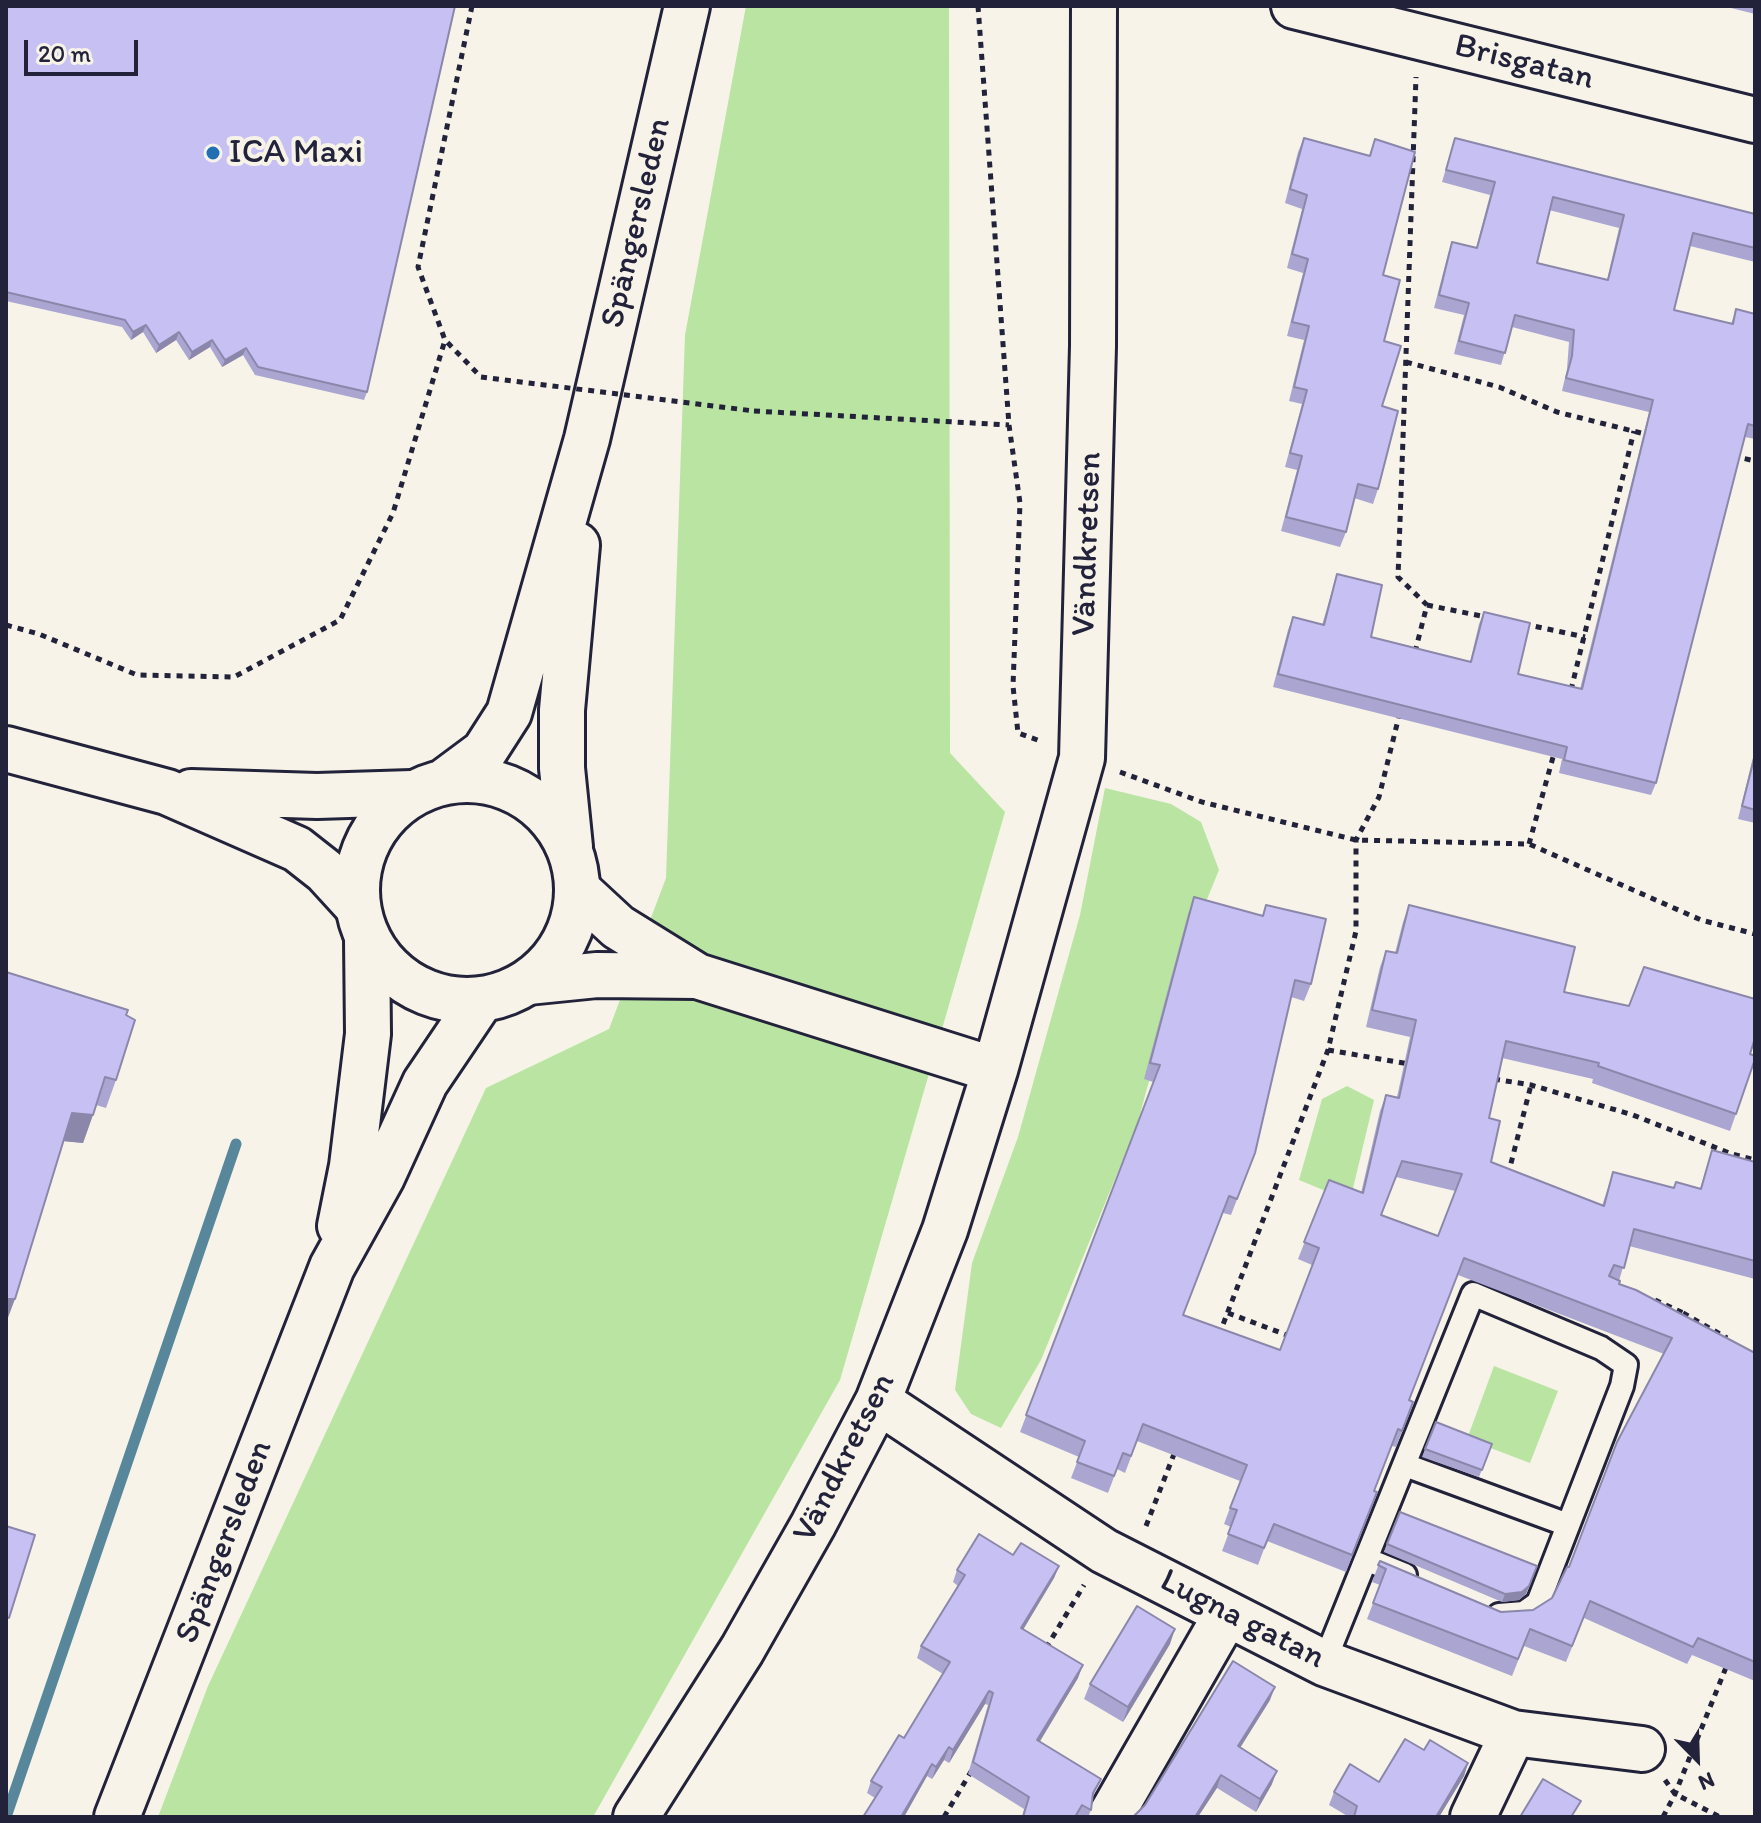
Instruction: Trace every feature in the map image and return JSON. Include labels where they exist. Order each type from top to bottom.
[{"type":"street","name":"Spängersleden","points":[[332,1267],[352,1166],[368,1034],[357,872],[367,841],[386,814],[484,752],[509,713],[587,439],[687,6]]},
{"type":"street","name":"Vändkretsen","points":[[636,1817],[742,1650],[878,1401],[945,1230],[995,1070],[1082,758],[1093,346],[1094,6]]},
{"type":"street","name":"Brisgatan","points":[[1294,6],[1755,120]]},
{"type":"street","name":"Spängersleden","points":[[362,922],[387,966],[414,987],[447,999],[481,1000],[505,994],[528,982],[555,958],[572,925],[574,869],[562,768],[562,710],[587,439]]},
{"type":"street","points":[[6,749],[167,792],[297,849],[325,871],[362,922]]},
{"type":"street","points":[[167,792],[317,796],[483,780],[520,792],[550,816],[574,869],[618,927],[697,976],[995,1070]]},
{"type":"street","points":[[528,982],[597,975],[697,976]]},
{"type":"street","name":"Spängersleden","points":[[117,1817],[332,1267],[382,1177],[425,1083],[481,1000]]},
{"type":"street","name":"Lugna gatan","points":[[878,1401],[1118,1558],[1324,1663],[1513,1733],[1642,1749]]},
{"type":"street","points":[[1110,1817],[1226,1615]]},
{"type":"street","points":[[1473,1817],[1513,1733]]},
{"type":"lane","points":[[1324,1663],[1473,1294],[1601,1348],[1626,1365],[1622,1386],[1538,1603],[1524,1613],[1500,1616],[1485,1610]]},
{"type":"lane","points":[[1405,1465],[1568,1525]]},
{"type":"lane","points":[[1368,1560],[1427,1585]]},
{"type":"path","points":[[472,6],[418,267],[445,340],[481,377],[754,411],[1009,425]]},
{"type":"path","points":[[978,6],[1009,425],[1020,503],[1013,686],[1018,733],[1202,802],[1356,840],[1529,844],[1701,920],[1755,934]]},
{"type":"path","points":[[1417,37],[1398,577],[1427,605],[1499,620]]},
{"type":"path","points":[[6,625],[39,634],[137,675],[234,677],[340,620],[393,513],[445,340]]},
{"type":"path","points":[[1406,362],[1499,387],[1557,412],[1664,439]]},
{"type":"path","points":[[1569,696],[1634,431]]},
{"type":"path","points":[[1725,454],[1755,461]]},
{"type":"path","points":[[1412,664],[1427,605]]},
{"type":"path","points":[[1514,622],[1585,637]]},
{"type":"path","points":[[1217,1341],[1328,1050],[1356,931],[1356,840],[1379,797],[1401,709]]},
{"type":"path","points":[[1529,844],[1557,740]]},
{"type":"path","points":[[1328,1050],[1422,1066]]},
{"type":"path","points":[[1484,1077],[1531,1085],[1633,1115],[1755,1160]]},
{"type":"path","points":[[1507,1180],[1531,1085]]},
{"type":"path","points":[[1655,1300],[1731,1341]]},
{"type":"path","points":[[1228,1313],[1301,1341]]},
{"type":"path","points":[[1667,1313],[1683,1313]]},
{"type":"path","points":[[1040,1658],[1118,1558],[1180,1439]]},
{"type":"path","points":[[1663,1817],[1727,1664]]},
{"type":"path","points":[[1642,1749],[1675,1794],[1720,1817]]},
{"type":"path","points":[[944,1817],[976,1764]]},
{"type":"green space","points":[[746,6],[949,6],[950,753],[1005,812],[840,1380],[593,1817],[158,1817],[208,1686],[486,1088],[609,1029],[666,878],[685,335]]},
{"type":"green space","points":[[1105,788],[1171,804],[1201,822],[1219,870],[1182,960],[1137,1125],[1041,1360],[1001,1428],[971,1414],[955,1390],[972,1263],[1018,1137],[1080,915]]},
{"type":"green space","points":[[1347,1086],[1374,1100],[1350,1201],[1299,1180],[1322,1099]]},
{"type":"green space","points":[[1494,1366],[1558,1391],[1530,1463],[1467,1439]]},
{"type":"building","name":"ICA Maxi","points":[[6,6],[455,6],[367,392],[258,367],[246,348],[225,360],[212,340],[192,352],[179,332],[159,345],[146,325],[133,332],[125,320],[6,292]]},
{"type":"building","points":[[1304,138],[1370,156],[1375,139],[1415,152],[1383,275],[1400,280],[1384,341],[1401,346],[1382,406],[1398,411],[1378,489],[1358,484],[1346,532],[1286,517],[1302,456],[1290,453],[1307,390],[1294,387],[1309,326],[1292,322],[1308,259],[1292,254],[1307,195],[1290,189]]},
{"type":"building","points":[[1455,138],[1755,214],[1755,248],[1693,233],[1674,310],[1733,324],[1736,309],[1755,314],[1755,426],[1748,424],[1656,783],[1564,760],[1567,747],[1278,674],[1293,617],[1324,625],[1337,574],[1382,585],[1371,637],[1471,662],[1484,612],[1530,623],[1518,674],[1582,689],[1653,400],[1566,378],[1574,330],[1515,315],[1505,353],[1459,341],[1469,303],[1439,295],[1452,242],[1477,248],[1495,182],[1446,170]],"holes":[[[1553,197],[1624,215],[1608,280],[1537,263]]]},
{"type":"building","points":[[1755,755],[1755,810],[1742,806]]},
{"type":"building","points":[[1194,897],[1263,916],[1266,905],[1326,919],[1311,984],[1295,980],[1255,1153],[1237,1199],[1229,1196],[1183,1315],[1280,1350],[1319,1248],[1304,1242],[1329,1180],[1363,1193],[1386,1095],[1399,1098],[1416,1020],[1372,1010],[1386,951],[1397,953],[1409,905],[1575,947],[1564,992],[1629,1006],[1644,967],[1755,999],[1755,1038],[1750,1054],[1755,1059],[1736,1114],[1598,1066],[1599,1063],[1506,1041],[1489,1118],[1500,1121],[1491,1162],[1604,1206],[1613,1172],[1674,1188],[1676,1182],[1701,1189],[1712,1150],[1755,1162],[1755,1261],[1634,1229],[1624,1268],[1614,1265],[1609,1276],[1620,1281],[1619,1284],[1755,1353],[1755,1662],[1698,1638],[1693,1647],[1590,1601],[1572,1646],[1530,1629],[1518,1659],[1373,1603],[1386,1569],[1378,1565],[1380,1561],[1501,1612],[1533,1610],[1552,1598],[1569,1567],[1617,1442],[1672,1338],[1464,1258],[1409,1400],[1413,1402],[1402,1431],[1398,1429],[1352,1555],[1274,1524],[1264,1548],[1228,1534],[1237,1510],[1230,1508],[1247,1465],[1143,1424],[1131,1456],[1123,1453],[1114,1476],[1077,1462],[1085,1441],[1026,1415],[1160,1065],[1150,1063]],"holes":[[[1402,1161],[1462,1174],[1438,1236],[1381,1215]]]},
{"type":"building","points":[[6,972],[128,1010],[126,1015],[135,1020],[116,1080],[105,1077],[93,1115],[72,1113],[15,1299],[6,1299]]},
{"type":"building","points":[[1436,1422],[1492,1444],[1482,1470],[1425,1449]]},
{"type":"building","points":[[1400,1512],[1537,1566],[1529,1586],[1522,1592],[1505,1594],[1387,1544]]},
{"type":"building","points":[[6,1526],[35,1535],[9,1618],[6,1617]]},
{"type":"building","points":[[979,1534],[1013,1555],[1021,1543],[1059,1566],[1021,1628],[1083,1665],[1037,1740],[1101,1779],[1093,1793],[1091,1810],[1082,1805],[1075,1817],[1023,1817],[1029,1797],[973,1762],[993,1693],[989,1691],[953,1750],[949,1747],[936,1767],[932,1764],[901,1817],[863,1817],[882,1787],[871,1781],[899,1735],[904,1738],[950,1662],[921,1646],[965,1575],[957,1570]]},
{"type":"building","points":[[1137,1606],[1175,1629],[1128,1707],[1090,1684]]},
{"type":"building","points":[[1233,1661],[1275,1687],[1238,1746],[1277,1771],[1260,1799],[1221,1775],[1195,1817],[1133,1817],[1145,1805]]},
{"type":"building","points":[[1405,1739],[1424,1750],[1430,1740],[1468,1763],[1436,1817],[1354,1817],[1357,1806],[1334,1792],[1350,1764],[1379,1782]]},
{"type":"building","points":[[1543,1779],[1581,1801],[1571,1817],[1520,1817]]},
{"type":"waterway","points":[[6,1817],[236,1144]]},
{"type":"place","name":"ICA Maxi","points":[[213,153]]}]
